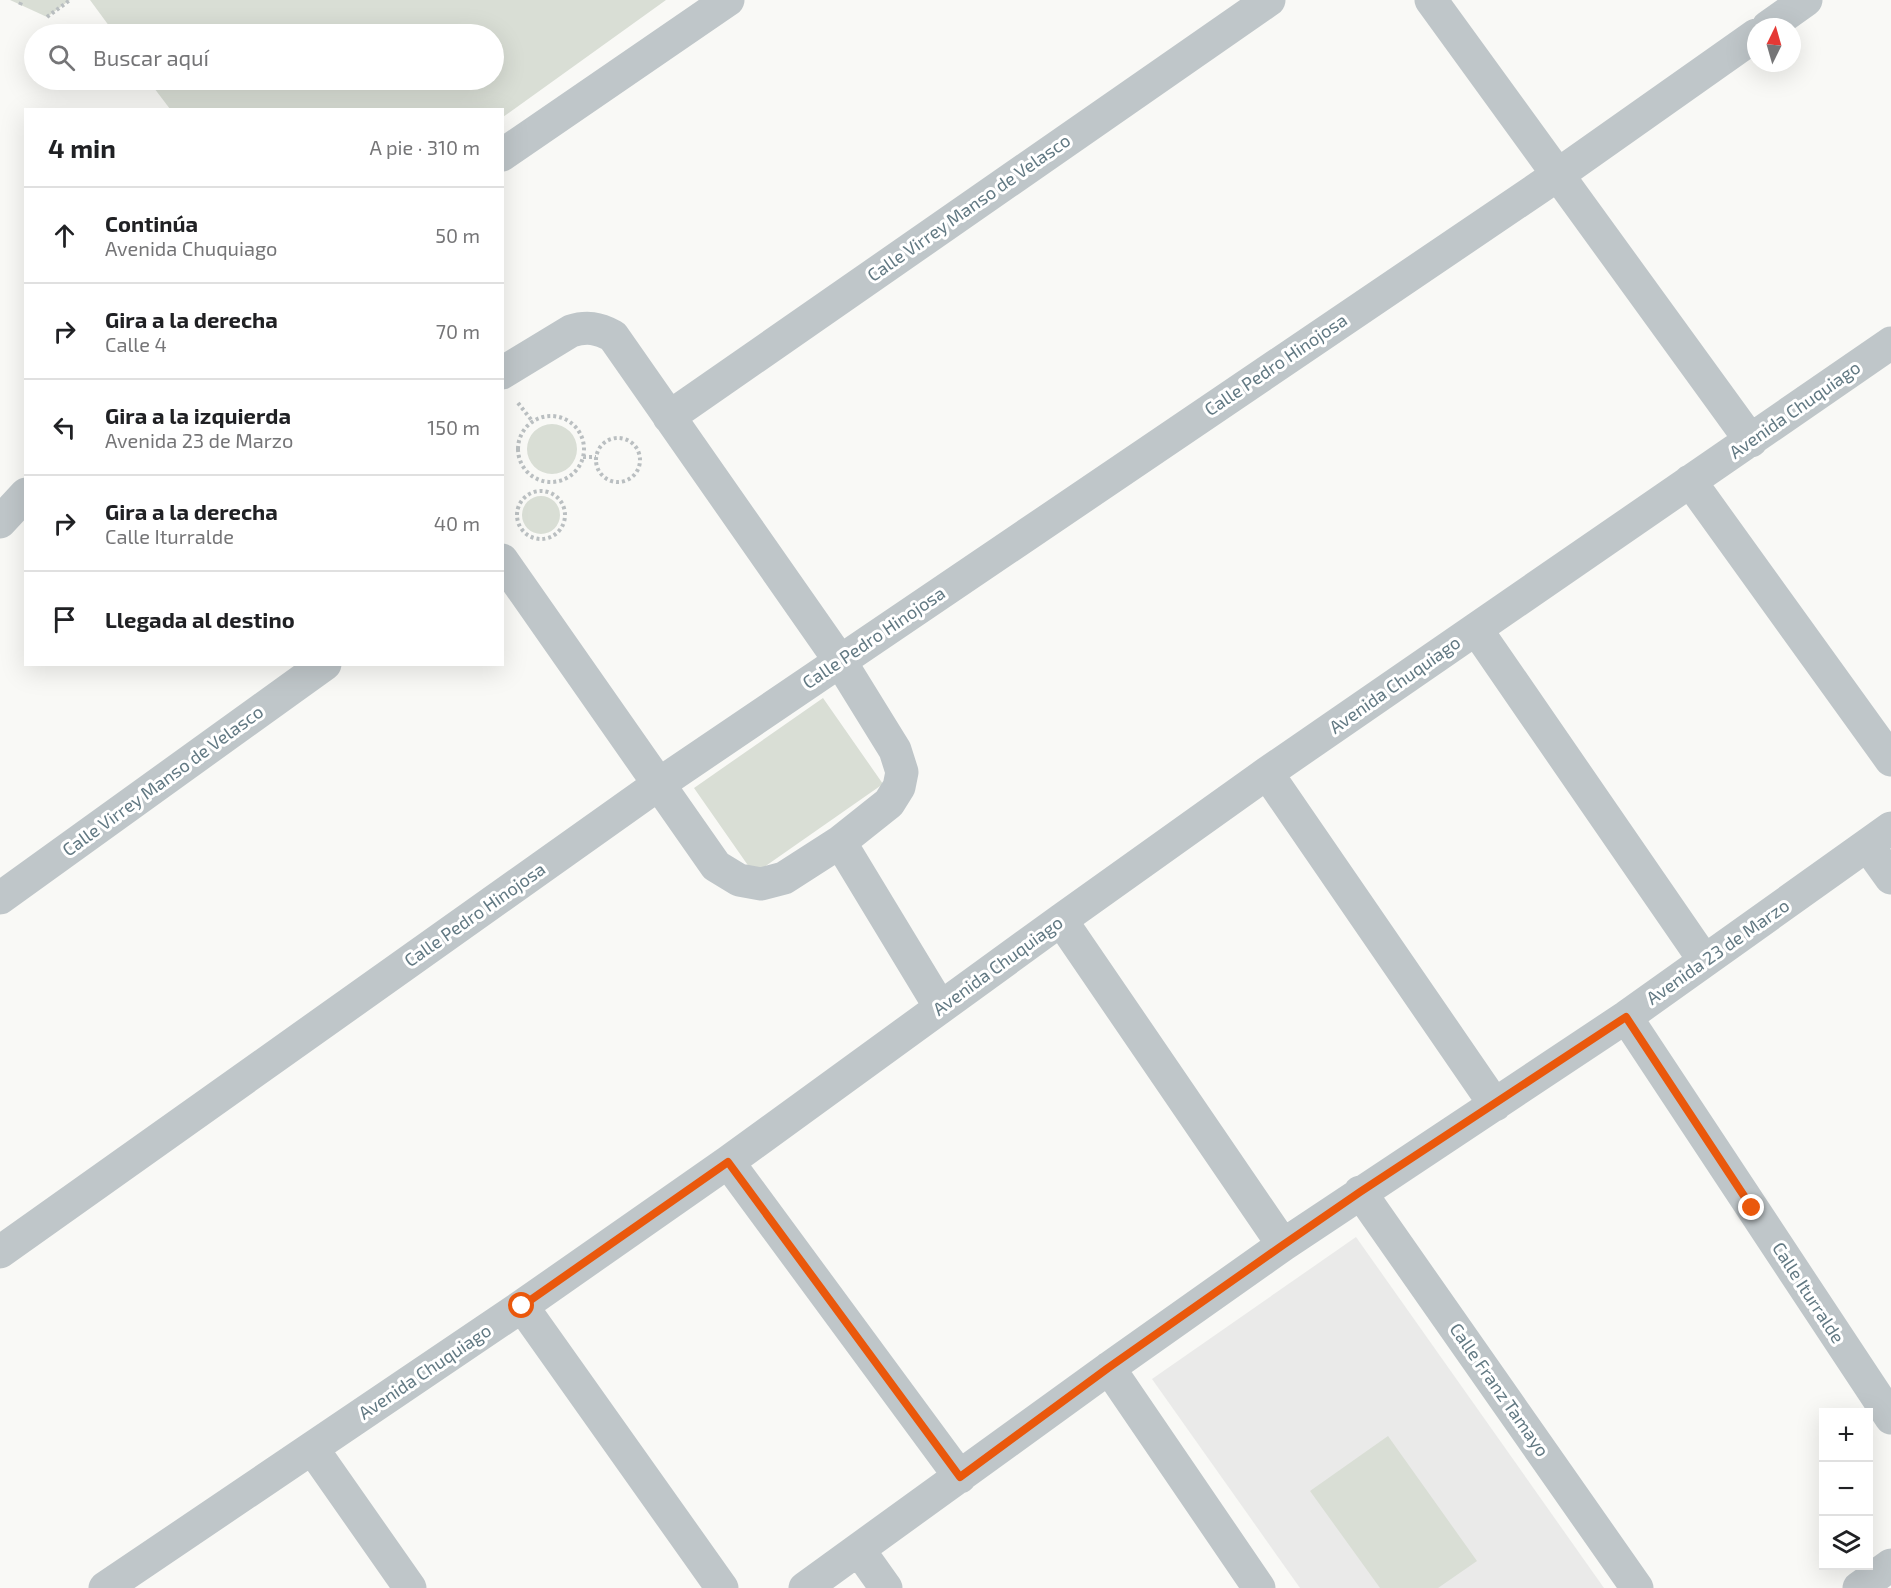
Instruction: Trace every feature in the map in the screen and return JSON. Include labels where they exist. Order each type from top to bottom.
[{"type":"street","points":[[504,154],[728,0]]},
{"type":"street","name":"Calle Virrey Manso de Velasco","points":[[669,417],[1269,0]]},
{"type":"street","points":[[1431,0],[1751,441]]},
{"type":"street","points":[[1781,18],[1806,0]]},
{"type":"street","name":"Calle Pedro Hinojosa","points":[[0,1252],[659,784],[1559,174],[1747,41]]},
{"type":"street","points":[[504,372],[571,331],[593,328],[613,336],[840,661],[896,750],[902,772],[899,787],[888,803],[840,842],[784,878],[761,884],[739,880],[716,866],[504,563]]},
{"type":"street","name":"Avenida Chuquiago","points":[[105,1588],[522,1306],[728,1162],[940,1007],[1268,773],[1891,343]]},
{"type":"street","points":[[1690,481],[1891,760]]},
{"type":"street","points":[[0,522],[24,496]]},
{"type":"street","points":[[1476,629],[1704,960]]},
{"type":"street","name":"Calle Virrey Manso de Velasco","points":[[0,898],[323,666]]},
{"type":"street","points":[[1268,773],[1495,1105]]},
{"type":"street","points":[[1879,837],[1891,878]]},
{"type":"street","name":"Avenida 23 de Marzo","points":[[805,1588],[1108,1368],[1283,1245],[1626,1017],[1879,837]]},
{"type":"street","points":[[840,842],[940,1007]]},
{"type":"street","points":[[1061,920],[1283,1245]]},
{"type":"street","name":"Calle Iturralde","points":[[1626,1017],[1891,1418]]},
{"type":"street","points":[[728,1162],[960,1477]]},
{"type":"street","name":"Calle Franz Tamayo","points":[[1360,1192],[1637,1588]]},
{"type":"street","points":[[522,1306],[722,1588]]},
{"type":"street","points":[[1108,1368],[1259,1588]]},
{"type":"street","points":[[312,1448],[410,1588]]},
{"type":"street","points":[[859,1550],[886,1588]]},
{"type":"street","points":[[1859,1588],[1891,1566]]},
{"type":"path","points":[[46,17],[70,0]]},
{"type":"path","points":[[517,402],[533,422]]},
{"type":"path","points":[[544,417],[555,417],[575,426],[584,446],[579,467],[571,475],[562,480],[545,481],[524,468],[518,448],[520,438],[533,422],[544,417]]},
{"type":"path","points":[[615,437],[623,438],[635,445],[639,451],[640,466],[637,473],[625,481],[610,481],[599,471],[596,457],[602,444],[615,437]]},
{"type":"path","points":[[583,457],[596,457]]},
{"type":"path","points":[[543,491],[545,481]]},
{"type":"path","points":[[535,491],[543,491],[557,497],[565,518],[559,532],[553,537],[538,539],[523,532],[516,516],[521,501],[527,495],[535,491]]},
{"type":"shaded area","points":[[10,0],[70,0],[47,17]]},
{"type":"shaded area","points":[[90,0],[666,0],[504,116],[504,108],[169,108],[156,90],[504,90],[504,24],[108,24]]},
{"type":"shaded area","points":[[557,424],[570,431],[576,439],[576,459],[570,467],[562,473],[547,474],[534,467],[528,459],[527,444],[534,431],[542,425]]},
{"type":"shaded area","points":[[541,496],[554,502],[560,515],[554,528],[541,534],[528,528],[522,515],[528,502]]},
{"type":"shaded area","points":[[823,698],[883,784],[754,874],[694,788]]},
{"type":"shaded area","points":[[1356,1237],[1604,1588],[1300,1588],[1152,1379]]},
{"type":"shaded area","points":[[1388,1436],[1477,1561],[1438,1588],[1380,1588],[1310,1491]]},
{"type":"route","points":[[522,1306],[728,1162],[960,1477],[1108,1368],[1283,1245],[1626,1017],[1752,1208]]}]
